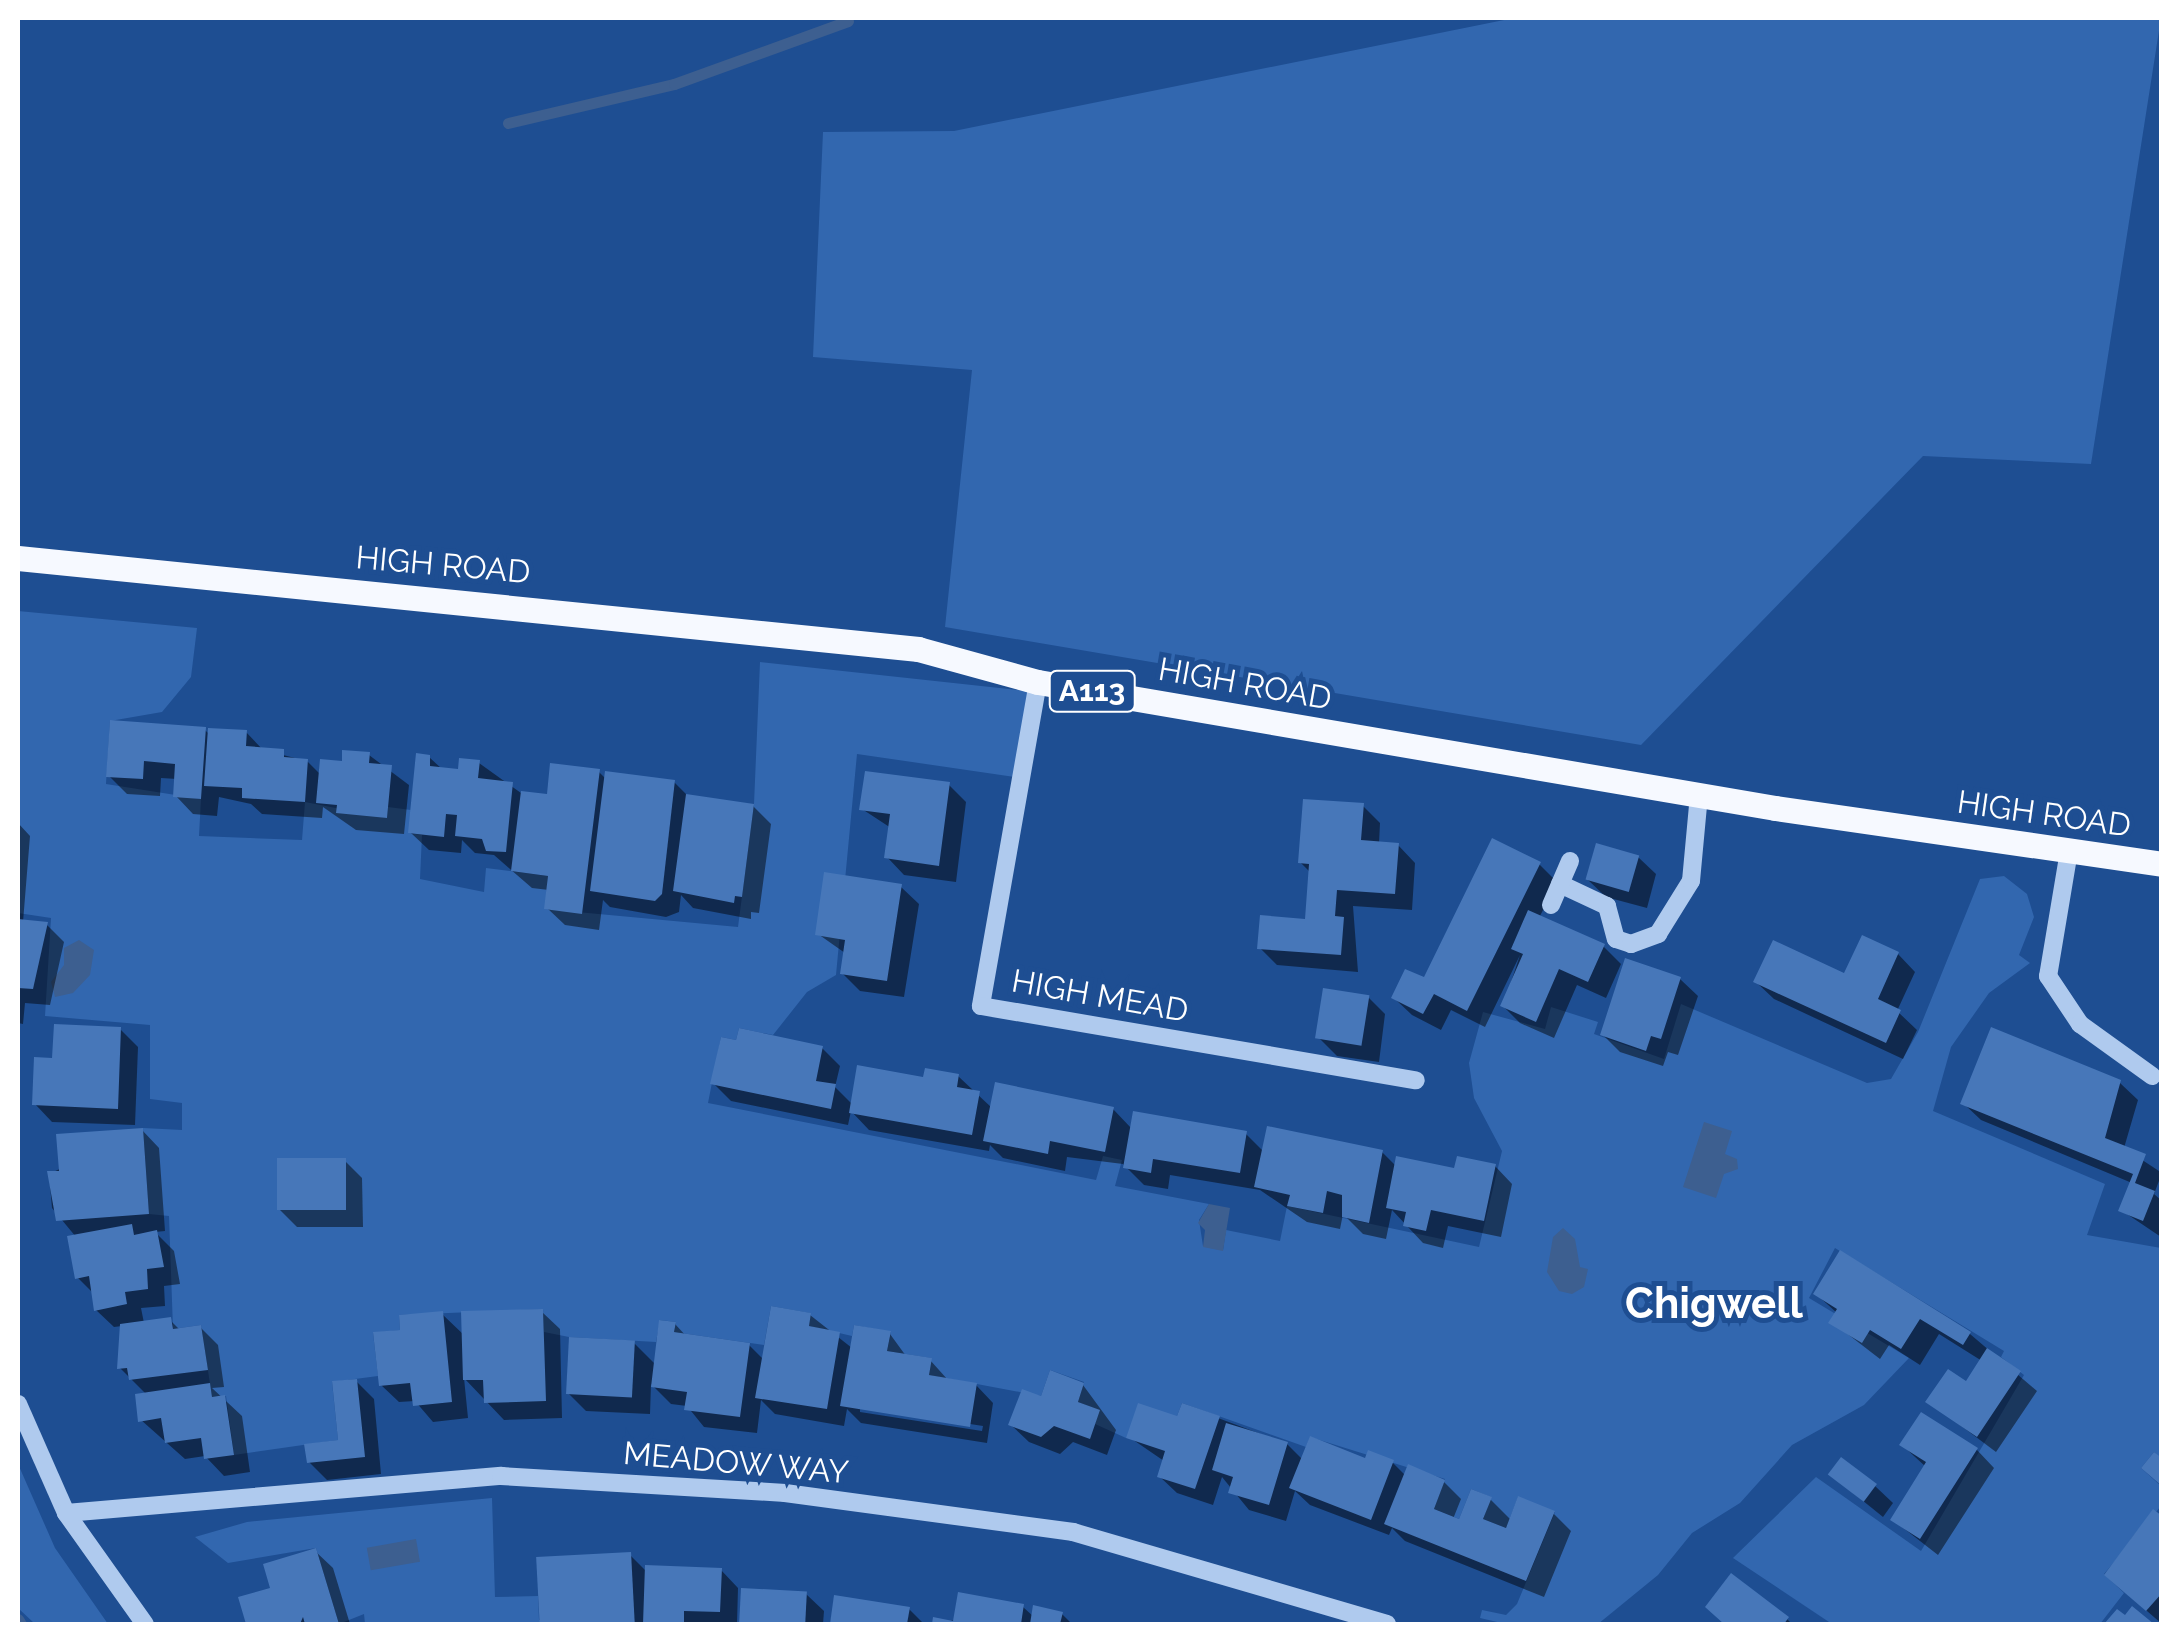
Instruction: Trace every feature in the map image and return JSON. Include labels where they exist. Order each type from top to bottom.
[{"type":"main road","name":"HIGH ROAD","points":[[18,558],[783,632],[918,649],[1038,682],[1699,795],[2162,864]]},
{"type":"street","name":"HIGH MEAD","points":[[1038,682],[981,1006],[1416,1080]]},
{"type":"street","points":[[1560,884],[1607,906],[1616,938],[1631,944],[1658,934],[1691,881],[1699,795]]},
{"type":"street","points":[[2069,851],[2048,976],[2080,1024],[2152,1076]]},
{"type":"street","points":[[1551,905],[1570,861]]},
{"type":"street","points":[[18,1404],[66,1512],[145,1624]]},
{"type":"street","name":"MEADOW WAY","points":[[66,1512],[501,1476],[785,1493],[1074,1532],[1387,1624]]},
{"type":"shaded area","points":[[1514,18],[2161,18],[2091,464],[1923,456],[1641,745],[945,627],[972,370],[813,357],[823,132],[954,131]]},
{"type":"shaded area","points":[[18,611],[197,628],[191,677],[162,712],[110,721],[106,784],[201,799],[199,836],[302,840],[305,802],[387,818],[388,807],[411,810],[409,833],[422,835],[420,879],[484,892],[486,868],[548,876],[545,909],[738,927],[754,804],[760,662],[1037,692],[1022,778],[857,754],[836,975],[807,992],[773,1035],[739,1028],[736,1040],[721,1037],[708,1103],[1096,1180],[1103,1156],[1122,1160],[1115,1186],[1209,1204],[1199,1220],[1203,1246],[1223,1250],[1226,1230],[1280,1241],[1287,1206],[1479,1247],[1502,1151],[1474,1098],[1469,1063],[1483,1012],[1545,1029],[1551,1007],[1598,1022],[1594,1034],[1664,1059],[1681,1004],[1867,1083],[1891,1079],[1918,1032],[1980,879],[2004,876],[2027,894],[2034,917],[2019,955],[2030,963],[1989,993],[1951,1047],[1933,1111],[2105,1184],[2087,1235],[2161,1248],[2161,1458],[2154,1452],[2141,1468],[2161,1486],[2161,1506],[2104,1574],[2124,1593],[2100,1624],[1832,1624],[1733,1558],[1816,1477],[1921,1551],[2024,1375],[2001,1357],[2004,1351],[1835,1248],[1809,1298],[1909,1358],[1864,1405],[1792,1445],[1740,1503],[1692,1533],[1658,1575],[1598,1624],[1506,1624],[1480,1618],[1482,1610],[1506,1615],[1517,1604],[1555,1512],[1518,1497],[1506,1528],[1483,1519],[1491,1497],[1471,1489],[1459,1519],[1434,1509],[1445,1479],[1310,1437],[1306,1447],[1182,1403],[1177,1416],[1126,1438],[1095,1424],[1099,1410],[1078,1402],[1084,1382],[1050,1370],[1041,1396],[929,1375],[931,1358],[887,1351],[891,1332],[854,1325],[852,1336],[809,1326],[810,1313],[771,1306],[764,1345],[674,1332],[676,1322],[660,1320],[656,1342],[569,1337],[544,1332],[543,1309],[399,1315],[400,1330],[373,1333],[378,1376],[332,1382],[338,1440],[234,1455],[226,1396],[212,1397],[201,1325],[173,1329],[169,1216],[149,1214],[143,1128],[182,1130],[182,1103],[150,1099],[150,1025],[45,1016],[51,918],[18,913]]},
{"type":"shaded area","points":[[79,940],[94,950],[90,975],[73,993],[55,997],[51,982],[64,965],[64,948]]},
{"type":"shaded area","points":[[1704,1122],[1732,1131],[1725,1154],[1737,1159],[1738,1169],[1724,1174],[1716,1198],[1683,1187]]},
{"type":"shaded area","points":[[1209,1204],[1230,1208],[1223,1251],[1203,1247],[1205,1230],[1198,1223]]},
{"type":"shaded area","points":[[1563,1228],[1575,1239],[1580,1267],[1588,1269],[1584,1287],[1572,1294],[1559,1291],[1547,1272],[1553,1237]]},
{"type":"shaded area","points":[[18,1464],[55,1548],[108,1624],[35,1624],[18,1608]]},
{"type":"shaded area","points":[[492,1498],[495,1597],[538,1596],[539,1620],[570,1619],[570,1624],[365,1624],[364,1614],[339,1624],[316,1548],[228,1563],[195,1537],[247,1522]]},
{"type":"shaded area","points":[[416,1539],[420,1562],[371,1570],[367,1548]]},
{"type":"building","points":[[110,720],[206,727],[201,799],[173,797],[175,764],[144,761],[143,779],[106,777]]},
{"type":"building","points":[[208,728],[247,730],[246,746],[284,749],[284,757],[308,759],[305,802],[242,798],[242,788],[204,786]]},
{"type":"building","points":[[342,750],[370,752],[369,763],[392,765],[387,818],[336,813],[337,805],[316,803],[320,759],[342,761]]},
{"type":"building","points":[[416,753],[430,755],[430,766],[458,769],[459,758],[480,760],[478,778],[513,782],[506,852],[486,851],[482,839],[455,836],[457,815],[446,814],[444,837],[408,833]]},
{"type":"building","points":[[550,763],[600,769],[582,914],[544,909],[548,876],[511,871],[521,791],[547,794]]},
{"type":"building","points":[[605,771],[675,780],[662,894],[655,901],[590,891]]},
{"type":"building","points":[[865,771],[950,782],[939,866],[884,858],[890,814],[859,810]]},
{"type":"building","points":[[686,794],[754,804],[742,897],[735,896],[734,903],[673,891]]},
{"type":"building","points":[[1303,799],[1364,803],[1361,840],[1399,843],[1395,894],[1337,890],[1335,916],[1344,917],[1341,955],[1257,949],[1260,915],[1305,919],[1309,864],[1298,863]]},
{"type":"building","points":[[1492,838],[1541,862],[1467,1011],[1434,994],[1423,1014],[1391,998],[1405,969],[1424,977]]},
{"type":"building","points":[[1596,843],[1639,855],[1629,892],[1586,880]]},
{"type":"building","points":[[824,872],[902,884],[887,981],[840,974],[845,940],[815,935]]},
{"type":"building","points":[[1528,910],[1605,944],[1588,982],[1559,969],[1536,1022],[1500,1006],[1523,954],[1511,949]]},
{"type":"building","points":[[18,919],[48,922],[33,989],[18,988]]},
{"type":"building","points":[[1862,935],[1899,952],[1878,999],[1901,1010],[1886,1043],[1753,982],[1773,940],[1844,973]]},
{"type":"building","points":[[1625,958],[1681,977],[1661,1039],[1651,1036],[1646,1051],[1600,1035]]},
{"type":"building","points":[[1323,988],[1369,995],[1361,1046],[1315,1038]]},
{"type":"building","points":[[54,1024],[121,1027],[118,1109],[32,1105],[34,1057],[52,1058]]},
{"type":"building","points":[[1991,1027],[2121,1080],[2105,1138],[2146,1154],[2135,1183],[2155,1191],[2143,1221],[2118,1211],[2133,1174],[1960,1104]]},
{"type":"building","points":[[739,1028],[823,1046],[816,1081],[836,1084],[831,1109],[710,1084],[721,1037],[736,1040]]},
{"type":"building","points":[[857,1065],[923,1077],[925,1068],[959,1074],[957,1087],[980,1091],[972,1135],[849,1113]]},
{"type":"building","points":[[995,1082],[1114,1107],[1105,1152],[1050,1141],[1048,1154],[983,1141]]},
{"type":"building","points":[[1133,1111],[1247,1131],[1240,1173],[1153,1159],[1151,1173],[1123,1168]]},
{"type":"building","points":[[1267,1126],[1383,1150],[1369,1223],[1342,1217],[1342,1195],[1327,1191],[1323,1213],[1287,1206],[1290,1195],[1254,1187]]},
{"type":"building","points":[[143,1128],[149,1214],[56,1221],[47,1171],[59,1171],[56,1134]]},
{"type":"building","points":[[1396,1156],[1454,1168],[1457,1156],[1496,1164],[1484,1221],[1431,1210],[1426,1231],[1403,1226],[1406,1212],[1386,1208]]},
{"type":"building","points":[[277,1158],[346,1158],[346,1210],[277,1210]]},
{"type":"building","points":[[132,1224],[134,1235],[157,1230],[164,1267],[147,1269],[148,1289],[125,1292],[127,1304],[94,1311],[89,1276],[75,1279],[67,1236]]},
{"type":"building","points":[[1840,1250],[1971,1332],[1963,1345],[1920,1319],[1901,1349],[1870,1330],[1862,1343],[1828,1323],[1837,1309],[1813,1294]]},
{"type":"building","points":[[771,1306],[811,1313],[809,1326],[840,1332],[827,1409],[755,1398]]},
{"type":"building","points":[[543,1309],[546,1401],[484,1403],[483,1380],[463,1380],[461,1311]]},
{"type":"building","points":[[443,1311],[452,1402],[413,1406],[410,1383],[379,1386],[373,1332],[400,1330],[399,1315]]},
{"type":"building","points":[[171,1317],[173,1329],[201,1325],[208,1370],[129,1380],[127,1368],[117,1369],[120,1324]]},
{"type":"building","points":[[659,1320],[676,1322],[674,1332],[750,1343],[740,1417],[684,1410],[687,1392],[651,1387]]},
{"type":"building","points":[[854,1325],[891,1331],[887,1351],[932,1358],[929,1375],[977,1383],[970,1427],[840,1406]]},
{"type":"building","points":[[569,1337],[635,1340],[632,1397],[566,1394]]},
{"type":"building","points":[[1987,1348],[2021,1371],[1977,1437],[1925,1402],[1948,1369],[1966,1381]]},
{"type":"building","points":[[1050,1370],[1084,1383],[1078,1402],[1100,1410],[1090,1439],[1054,1426],[1041,1437],[1008,1425],[1022,1389],[1041,1396]]},
{"type":"building","points":[[357,1379],[365,1457],[307,1463],[304,1444],[338,1440],[332,1381]]},
{"type":"building","points":[[210,1383],[212,1397],[225,1395],[234,1455],[204,1459],[201,1438],[165,1443],[161,1418],[138,1422],[135,1394]]},
{"type":"building","points":[[1138,1403],[1177,1416],[1182,1403],[1220,1416],[1195,1489],[1157,1477],[1165,1451],[1126,1438]]},
{"type":"building","points":[[1921,1412],[1978,1448],[1920,1539],[1890,1520],[1926,1462],[1899,1445]]},
{"type":"building","points":[[1226,1423],[1288,1442],[1269,1505],[1228,1493],[1233,1477],[1212,1470]]},
{"type":"building","points":[[1310,1436],[1365,1458],[1368,1450],[1394,1460],[1371,1520],[1289,1488]]},
{"type":"building","points":[[2154,1452],[2162,1458],[2162,1486],[2141,1468]]},
{"type":"building","points":[[1841,1457],[1877,1484],[1864,1502],[1828,1475]]},
{"type":"building","points":[[1408,1464],[1445,1480],[1434,1509],[1459,1519],[1471,1489],[1492,1497],[1483,1519],[1506,1528],[1518,1496],[1555,1511],[1526,1581],[1384,1524]]},
{"type":"building","points":[[2153,1509],[2162,1516],[2162,1593],[2146,1611],[2104,1575]]},
{"type":"building","points":[[316,1548],[339,1624],[305,1624],[303,1617],[300,1624],[246,1624],[238,1597],[270,1588],[263,1564]]},
{"type":"building","points":[[631,1552],[635,1624],[540,1624],[536,1557]]},
{"type":"building","points":[[645,1565],[722,1568],[720,1612],[684,1611],[684,1624],[643,1624]]},
{"type":"building","points":[[1731,1573],[1789,1617],[1784,1624],[1724,1624],[1705,1607]]},
{"type":"building","points":[[741,1588],[807,1591],[805,1624],[739,1624]]},
{"type":"building","points":[[958,1592],[1024,1604],[1021,1624],[932,1624],[933,1617],[953,1621]]},
{"type":"building","points":[[834,1595],[910,1607],[907,1624],[830,1624]]},
{"type":"building","points":[[1033,1605],[1063,1612],[1060,1624],[1030,1624]]},
{"type":"building","points":[[2132,1606],[2154,1624],[2104,1624],[2117,1609],[2125,1615]]},
{"type":"waterway","points":[[508,123],[674,84],[848,21]]},
{"type":"waterway","points":[[18,1619],[21,1624]]},
{"type":"district","name":"Chigwell","points":[[1714,1304]]}]
